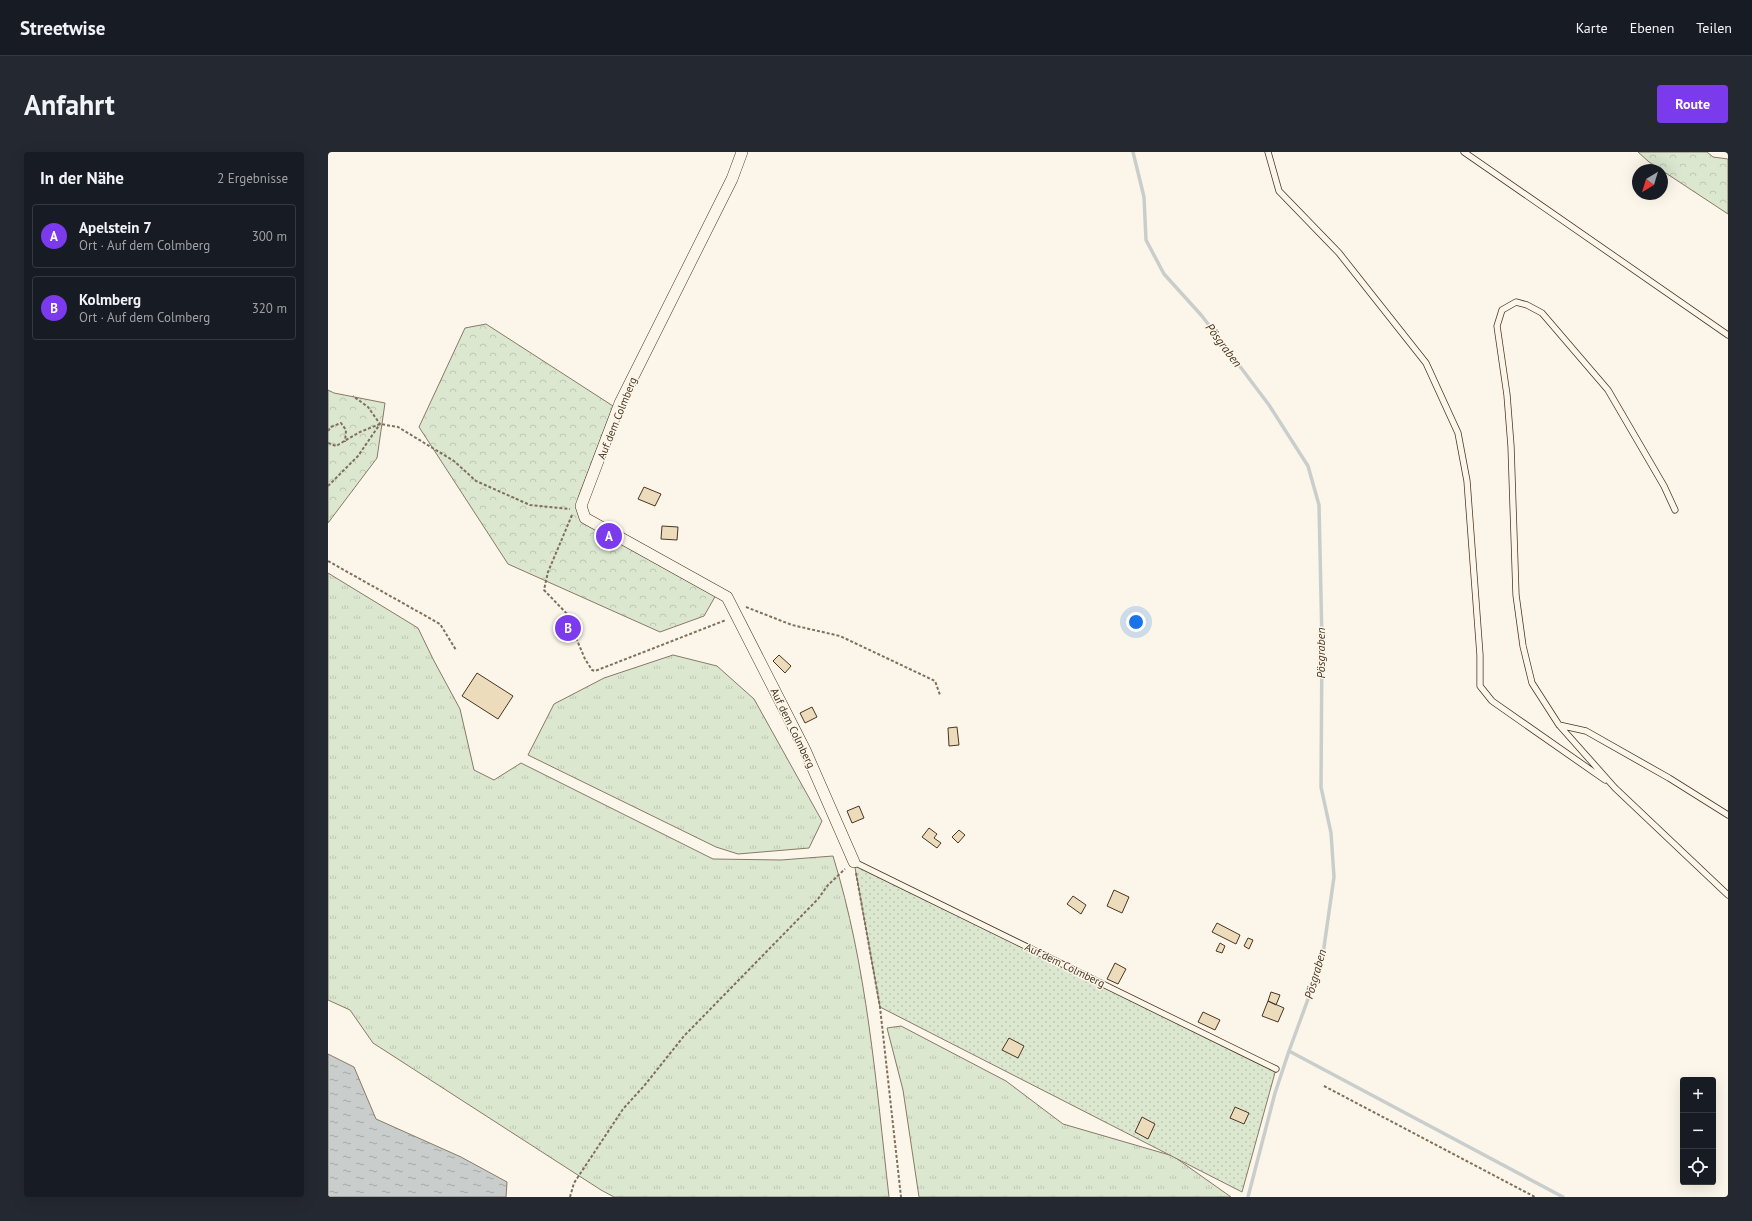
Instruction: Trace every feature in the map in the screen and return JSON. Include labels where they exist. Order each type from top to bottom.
[{"type":"street","name":"Auf dem Colmberg","points":[[742,152],[732,179],[620,403],[581,506],[585,518],[727,597],[805,750],[854,862]]},
{"type":"lane","points":[[1268,152],[1279,191],[1339,253],[1426,363],[1458,433],[1467,481],[1480,655],[1480,686],[1492,701],[1615,788]]},
{"type":"lane","points":[[1464,152],[1728,335]]},
{"type":"lane","points":[[1675,510],[1664,486],[1608,390],[1547,319],[1537,310],[1516,302],[1502,310],[1497,326],[1507,395],[1516,595],[1523,646],[1532,683],[1559,725],[1615,788],[1728,895]]},
{"type":"lane","points":[[1559,725],[1586,731],[1669,778],[1728,815]]},
{"type":"lane","name":"Auf dem Colmberg","points":[[854,862],[1276,1069]]},
{"type":"path","points":[[353,396],[368,406],[380,424]]},
{"type":"path","points":[[328,431],[331,427],[341,423],[346,430],[345,442]]},
{"type":"path","points":[[328,486],[358,456],[380,424]]},
{"type":"path","points":[[328,443],[336,446],[360,432],[380,424],[398,427],[454,461],[476,480],[530,505],[574,510],[548,572],[544,590],[570,617],[571,626],[585,659],[592,670],[595,671],[737,615]]},
{"type":"path","points":[[328,561],[440,624],[456,650]]},
{"type":"path","points":[[745,607],[792,625],[840,636],[934,681],[940,696]]},
{"type":"path","points":[[854,862],[880,1007],[902,1197]]},
{"type":"path","points":[[570,1197],[574,1183],[623,1109],[644,1086],[684,1036],[818,899],[828,885],[854,862]]},
{"type":"path","points":[[1324,1086],[1535,1197]]},
{"type":"green space","points":[[1638,152],[1707,152],[1713,157],[1728,159],[1728,214],[1668,175],[1668,164],[1652,164]]},
{"type":"green space","points":[[486,324],[613,406],[578,498],[585,520],[716,595],[704,616],[660,632],[508,564],[419,427],[465,328]]},
{"type":"green space","points":[[328,390],[334,393],[385,403],[377,458],[328,523]]},
{"type":"green space","points":[[328,573],[418,628],[460,709],[474,770],[494,780],[521,763],[713,859],[781,860],[833,856],[845,898],[862,982],[875,1068],[889,1197],[614,1197],[373,1043],[350,1010],[328,1000]]},
{"type":"green space","points":[[673,655],[717,666],[754,699],[822,821],[809,848],[738,854],[716,847],[528,755],[554,704],[604,678]]},
{"type":"green space","points":[[854,862],[1276,1069],[1242,1192],[880,1007]]},
{"type":"green space","points":[[901,1026],[1006,1081],[1063,1124],[1173,1156],[1231,1197],[919,1197],[903,1090],[887,1028]]},
{"type":"water","points":[[328,1054],[354,1067],[376,1119],[461,1157],[507,1182],[506,1197],[328,1197]]},
{"type":"building","points":[[644,487],[661,494],[655,506],[638,499]]},
{"type":"building","points":[[662,526],[678,527],[677,540],[661,539]]},
{"type":"building","points":[[779,655],[791,666],[785,673],[773,661]]},
{"type":"building","points":[[477,673],[513,696],[498,719],[462,696]]},
{"type":"building","points":[[812,707],[817,717],[805,723],[800,713]]},
{"type":"building","points":[[957,727],[959,745],[949,746],[948,728]]},
{"type":"building","points":[[859,806],[864,818],[852,823],[847,811]]},
{"type":"building","points":[[929,828],[937,834],[934,838],[941,843],[937,848],[922,837]]},
{"type":"building","points":[[959,830],[965,835],[958,843],[952,837]]},
{"type":"building","points":[[1114,890],[1129,897],[1122,913],[1107,906]]},
{"type":"building","points":[[1073,896],[1086,905],[1081,914],[1067,904]]},
{"type":"building","points":[[1217,923],[1240,935],[1236,944],[1212,932]]},
{"type":"building","points":[[1248,938],[1253,940],[1249,949],[1244,946]]},
{"type":"building","points":[[1220,943],[1225,946],[1222,953],[1216,951]]},
{"type":"building","points":[[1115,963],[1126,969],[1118,984],[1107,979]]},
{"type":"building","points":[[1271,992],[1280,995],[1276,1005],[1268,1001]]},
{"type":"building","points":[[1268,1001],[1284,1008],[1278,1022],[1262,1016]]},
{"type":"building","points":[[1203,1012],[1220,1020],[1215,1030],[1198,1022]]},
{"type":"building","points":[[1009,1038],[1024,1046],[1018,1058],[1002,1050]]},
{"type":"building","points":[[1235,1107],[1249,1113],[1244,1124],[1230,1118]]},
{"type":"building","points":[[1142,1117],[1155,1124],[1148,1139],[1135,1132]]},
{"type":"waterway","name":"Pösgraben","points":[[1133,152],[1144,197],[1146,240],[1164,274],[1202,316],[1269,405],[1308,466],[1319,505],[1322,642],[1321,787],[1331,833],[1334,877],[1322,961],[1275,1093],[1248,1197]]},
{"type":"waterway","points":[[1289,1051],[1563,1197]]},
{"type":"place","name":"Apelstein 7","points":[[609,536]]},
{"type":"place","name":"Kolmberg","points":[[568,628]]}]
